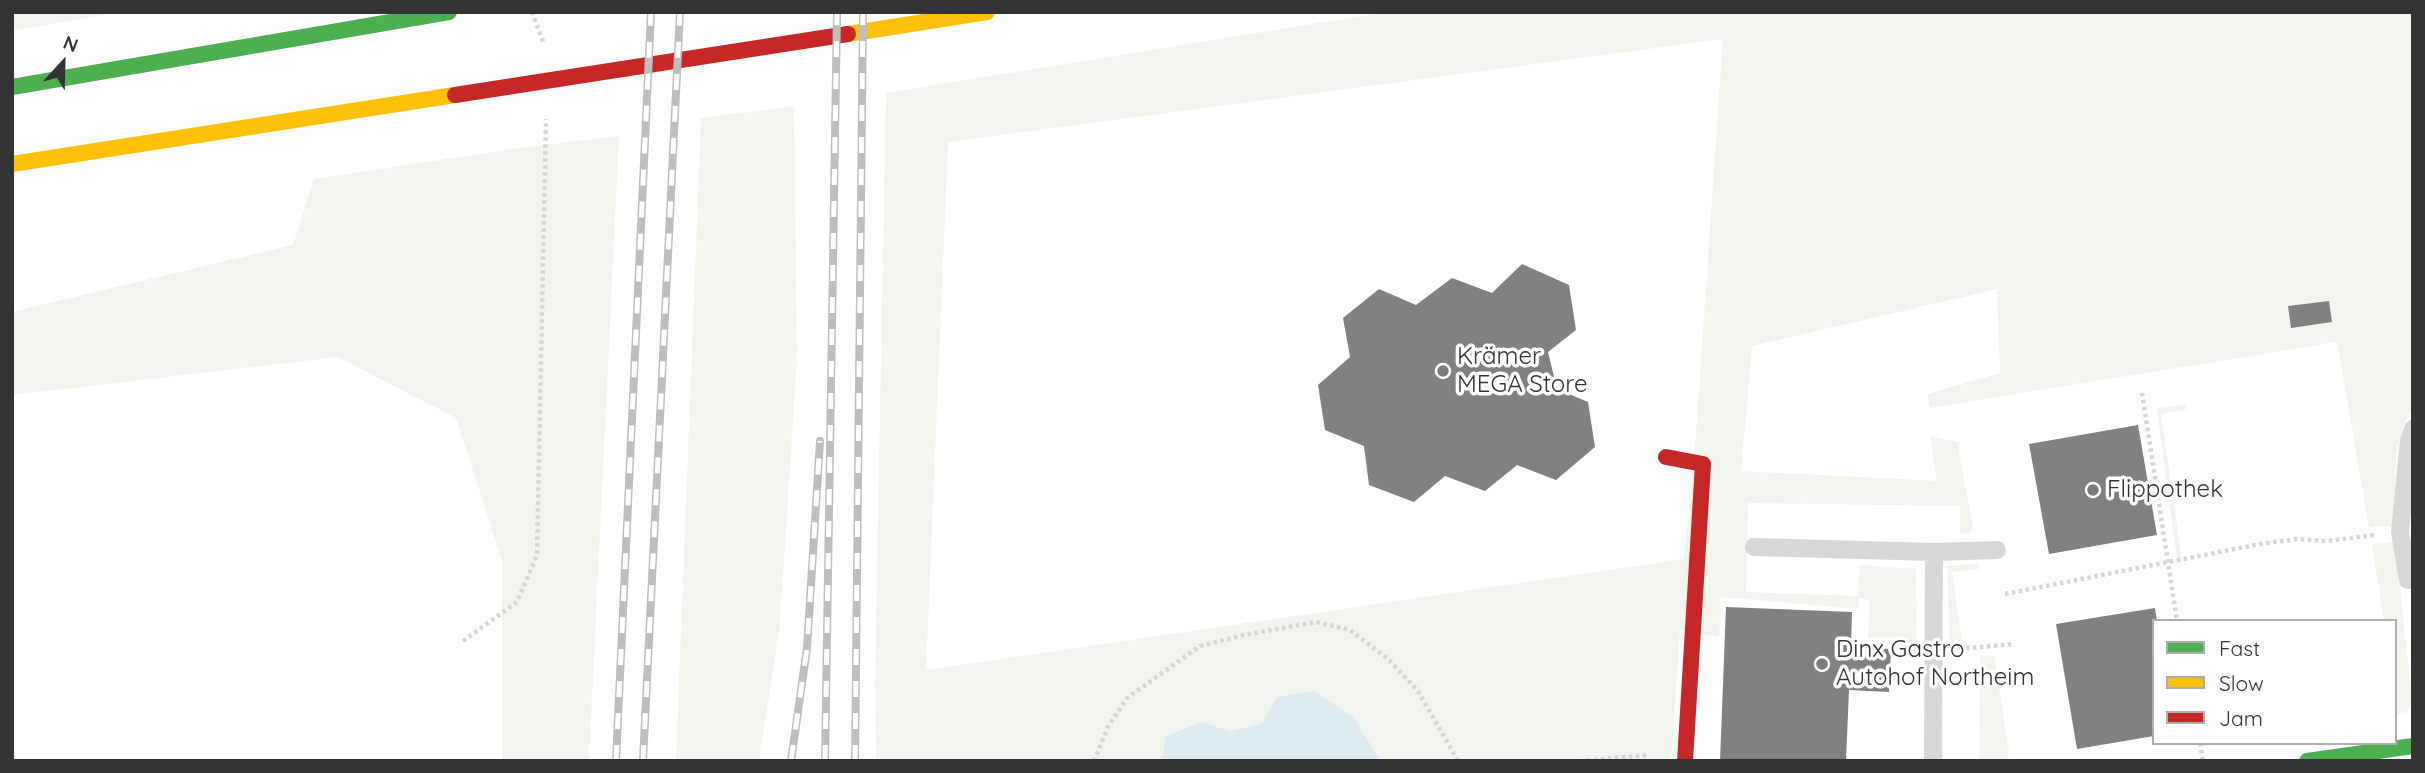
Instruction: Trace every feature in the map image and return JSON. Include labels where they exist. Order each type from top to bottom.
[{"type":"main road","points":[[12,87],[449,12]]},
{"type":"main road","points":[[12,164],[987,12]]},
{"type":"main road","points":[[1666,457],[1703,464],[1684,756]]},
{"type":"main road","points":[[2307,761],[2413,746]]},
{"type":"lane","points":[[2408,580],[2400,532],[2409,440],[2413,429]]},
{"type":"lane","points":[[1754,547],[1934,552],[1997,550]]},
{"type":"lane","points":[[1933,761],[1934,552]]},
{"type":"path","points":[[532,12],[547,52]]},
{"type":"path","points":[[463,641],[517,602],[537,555],[546,108]]},
{"type":"path","points":[[2142,393],[2177,619]]},
{"type":"path","points":[[2004,594],[2166,561],[2297,539],[2328,541],[2400,532]]},
{"type":"path","points":[[1094,761],[1108,727],[1127,698],[1200,646],[1316,622],[1350,630],[1388,659],[1418,691],[1458,761]]},
{"type":"path","points":[[1934,651],[2014,645]]},
{"type":"path","points":[[1580,761],[1684,756]]},
{"type":"shaded area","points":[[12,12],[119,12],[12,31]]},
{"type":"shaded area","points":[[1387,12],[2413,12],[2413,409],[2401,434],[2398,449],[2395,481],[2396,526],[2369,527],[2337,342],[1929,408],[1928,394],[2000,373],[1997,289],[1752,346],[1741,471],[1937,481],[1930,436],[1957,442],[1973,526],[1970,532],[1960,534],[1960,506],[1748,503],[1746,592],[1858,596],[1859,565],[1916,569],[1917,657],[1901,657],[1899,637],[1868,638],[1870,601],[1859,597],[1858,609],[1721,597],[1719,637],[1680,630],[1671,761],[1381,761],[1354,718],[1277,697],[1262,723],[1231,731],[1202,722],[1167,736],[1161,761],[876,761],[875,683],[886,93]],"holes":[[[1723,39],[1694,463],[1684,559],[926,670],[948,142]]]},
{"type":"shaded area","points":[[794,106],[797,355],[780,625],[759,761],[676,761],[701,118]]},
{"type":"shaded area","points":[[619,136],[589,761],[502,761],[502,560],[456,418],[338,357],[12,395],[12,312],[293,245],[314,179]]},
{"type":"shaded area","points":[[2185,405],[2186,410],[2161,414],[2182,561],[2177,560],[2157,408]]},
{"type":"shaded area","points":[[2395,542],[2412,700],[2407,712],[2397,714],[2397,619],[2384,619],[2372,544]]},
{"type":"shaded area","points":[[1979,563],[1979,569],[1952,572],[1962,641],[1950,644],[1947,566]]},
{"type":"shaded area","points":[[1980,656],[1994,656],[2009,752],[2007,761],[1979,761]]},
{"type":"shaded area","points":[[1314,691],[1354,718],[1381,761],[1161,761],[1166,736],[1202,722],[1231,731],[1262,723],[1277,697]]},
{"type":"building","name":"Krämer MEGA Store","points":[[1522,264],[1569,285],[1576,330],[1548,352],[1557,389],[1588,402],[1595,447],[1556,480],[1517,465],[1485,491],[1445,476],[1414,502],[1369,485],[1364,446],[1325,430],[1318,385],[1350,357],[1343,318],[1379,289],[1416,305],[1452,278],[1492,293]]},
{"type":"building","points":[[2329,301],[2332,322],[2291,328],[2288,306]]},
{"type":"building","name":"Flippothek","points":[[2138,425],[2157,535],[2049,554],[2029,444]]},
{"type":"building","points":[[1726,607],[1852,612],[1851,647],[1891,649],[1889,692],[1849,690],[1846,761],[1720,761]]},
{"type":"building","points":[[2155,608],[2157,619],[2152,619],[2152,736],[2077,749],[2056,624]]},
{"type":"railway","points":[[616,761],[651,12]]},
{"type":"railway","points":[[643,761],[680,12]]},
{"type":"railway","points":[[825,761],[837,12]]},
{"type":"railway","points":[[855,761],[863,12]]},
{"type":"railway","points":[[791,761],[807,648],[820,441]]},
{"type":"traffic: fast","points":[[12,87],[449,12]]},
{"type":"traffic: fast","points":[[2307,761],[2413,746]]},
{"type":"traffic: slow","points":[[848,34],[987,12]]},
{"type":"traffic: slow","points":[[12,164],[455,95]]},
{"type":"traffic: jam","points":[[455,95],[848,34]]},
{"type":"traffic: jam","points":[[1666,457],[1703,464],[1685,761]]},
{"type":"place","name":"Krämer MEGA Store","points":[[1443,371]]},
{"type":"place","name":"Flippothek","points":[[2093,490]]},
{"type":"place","name":"Dinx Gastro Autohof Northeim","points":[[1822,664]]}]
